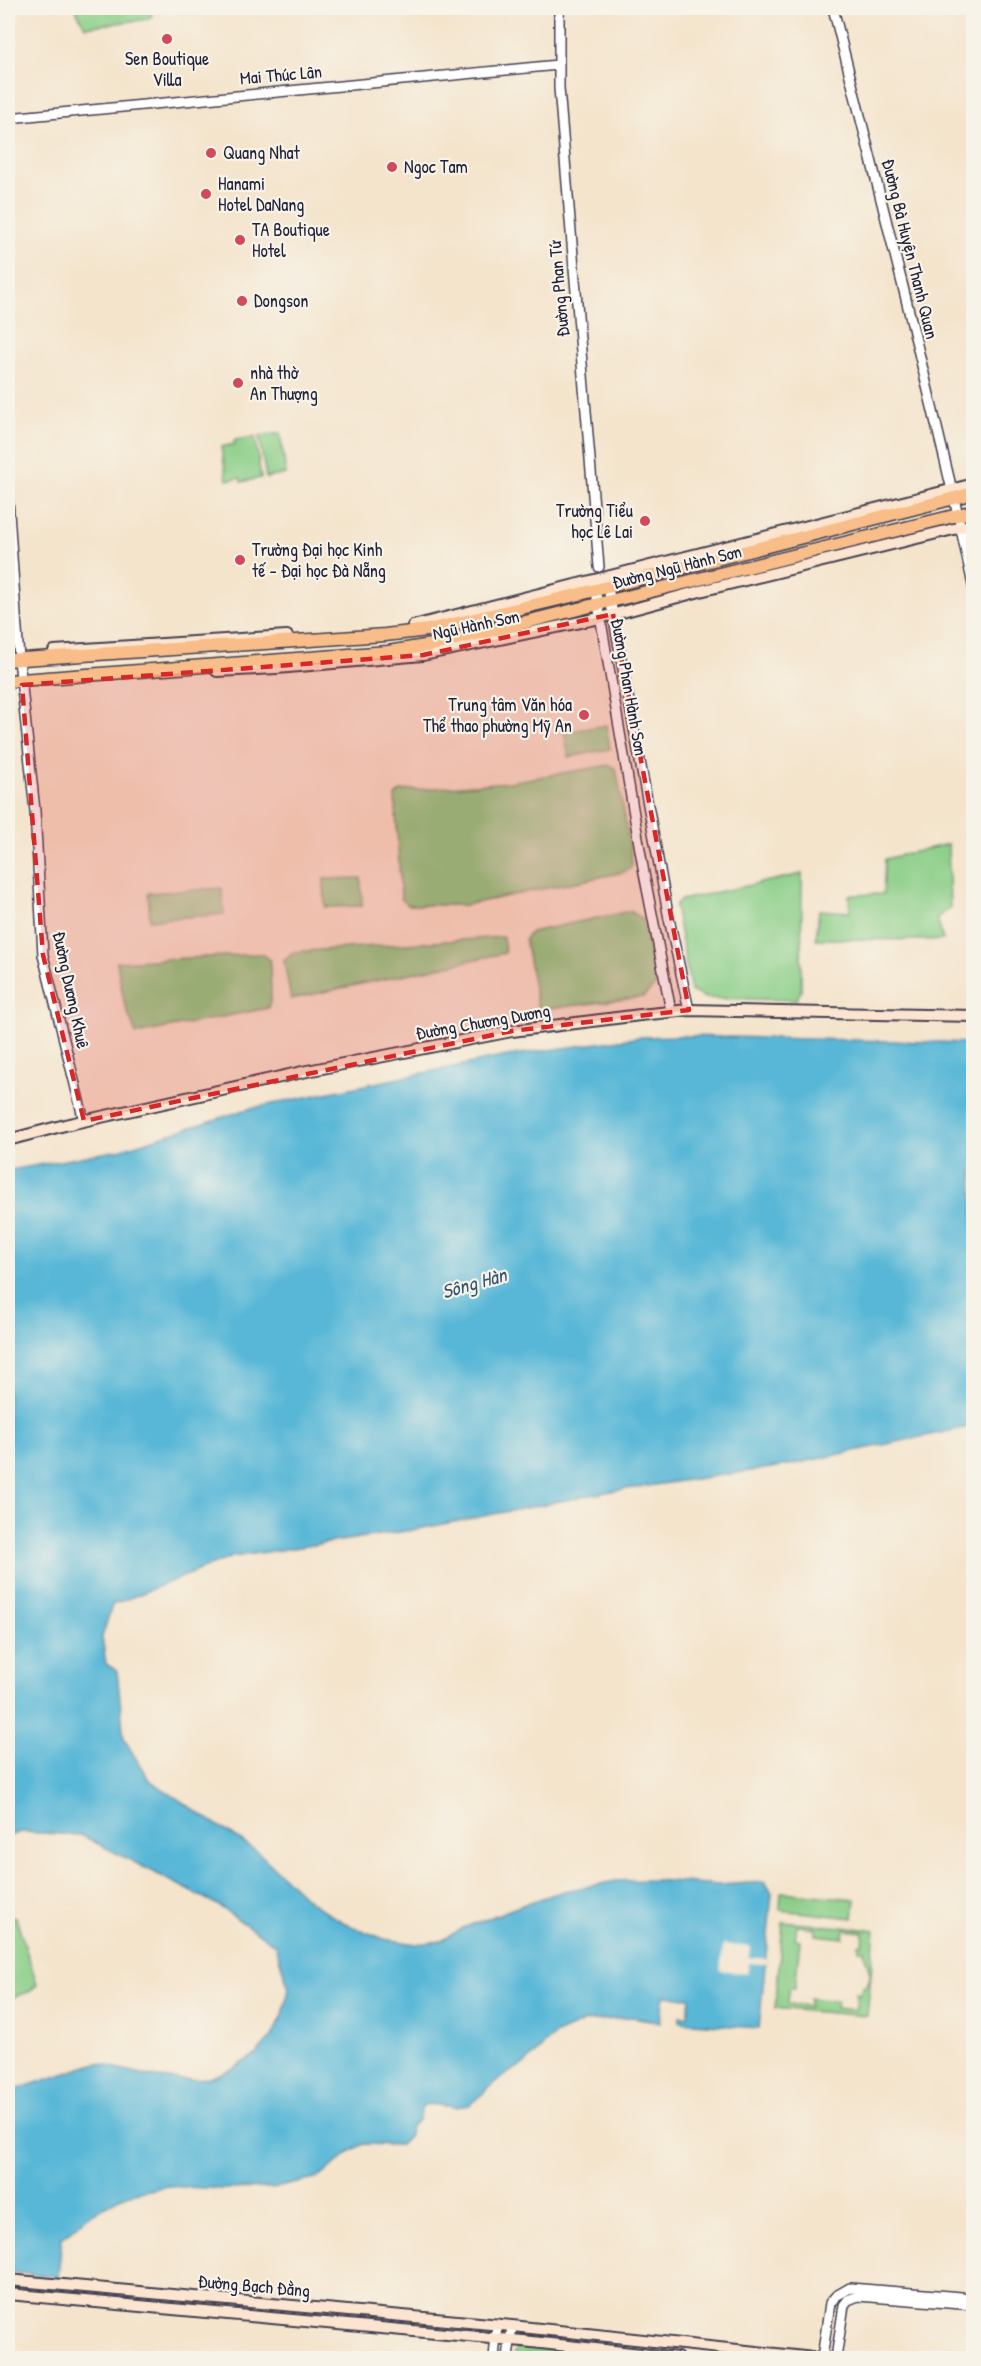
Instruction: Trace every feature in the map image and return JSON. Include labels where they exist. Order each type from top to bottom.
[{"type":"highway","name":"Đường Ngũ Hành Sơn","points":[[600,580],[953,494],[974,493]]},
{"type":"highway","name":"Đường Ngũ Hành Sơn","points":[[388,652],[605,610],[959,521],[974,511]]},
{"type":"highway","name":"Ngũ Hành Sơn","points":[[13,657],[255,640],[385,635],[428,630],[600,580]]},
{"type":"highway","name":"Ngũ Hành Sơn","points":[[8,681],[22,682],[257,666],[388,652]]},
{"type":"main road","name":"Đường Ngũ Hành Sơn","points":[[690,556],[953,494],[974,484]]},
{"type":"main road","name":"Đường Ngũ Hành Sơn","points":[[942,532],[959,521],[974,524]]},
{"type":"main road","name":"Ngũ Hành Sơn","points":[[257,666],[423,655],[605,610],[700,591],[942,532]]},
{"type":"main road","name":"Ngũ Hành Sơn","points":[[600,580],[690,556]]},
{"type":"main road","name":"Ngũ Hành Sơn","points":[[13,657],[255,640]]},
{"type":"main road","name":"Ngũ Hành Sơn","points":[[8,686],[22,682]]},
{"type":"main road","name":"Đường Chương Dương","points":[[8,1140],[286,1075],[500,1033],[671,1011],[974,1016]]},
{"type":"main road","name":"Đường Bạch Đằng","points":[[8,2280],[429,2320],[497,2324],[736,2354],[814,2358]]},
{"type":"main road","points":[[69,2285],[69,2300]]},
{"type":"main road","name":"Đường Bạch Đằng","points":[[8,2294],[510,2340],[677,2358]]},
{"type":"main road","points":[[160,2308],[161,2294]]},
{"type":"main road","points":[[250,2302],[253,2317]]},
{"type":"main road","points":[[344,2326],[346,2311]]},
{"type":"main road","points":[[428,2334],[429,2320]]},
{"type":"main road","points":[[611,2352],[613,2337]]},
{"type":"street","name":"Đường Phan Tứ","points":[[559,8],[558,65],[600,580]]},
{"type":"street","name":"Đường Bà Huyện Thanh Quan","points":[[833,8],[953,494],[974,590]]},
{"type":"street","name":"Mai Thúc Lân","points":[[8,118],[558,65]]},
{"type":"street","name":"Đường Dương Khuê","points":[[8,498],[13,657],[22,682],[35,811],[43,954],[84,1121]]},
{"type":"street","name":"Đường Phan Hành Sơn","points":[[600,580],[644,873],[671,1011]]},
{"type":"street","name":"Đường Phan Hành Sơn","points":[[605,610],[689,1010]]},
{"type":"street","points":[[822,2358],[830,2303],[836,2296],[850,2288],[974,2298]]},
{"type":"street","points":[[836,2358],[844,2305],[848,2300],[858,2296],[974,2306]]},
{"type":"street","points":[[494,2358],[497,2324]]},
{"type":"street","points":[[508,2358],[512,2326]]},
{"type":"highlighted area","points":[[613,614],[689,1010],[512,1031],[84,1121],[43,955],[22,685],[423,655]]},
{"type":"green space","points":[[75,8],[151,8],[152,14],[149,19],[85,27]]},
{"type":"green space","points":[[280,433],[286,474],[266,478],[259,436]]},
{"type":"green space","points":[[255,437],[261,478],[241,482],[240,478],[227,480],[221,447],[235,444],[234,440]]},
{"type":"green space","points":[[606,725],[610,749],[569,757],[564,732]]},
{"type":"green space","points":[[610,765],[616,769],[631,853],[632,866],[624,872],[465,905],[407,905],[401,898],[395,796],[401,791],[509,782]]},
{"type":"green space","points":[[948,844],[950,908],[937,918],[943,940],[816,939],[819,910],[850,912],[849,895],[883,894],[885,859]]},
{"type":"green space","points":[[802,874],[801,991],[796,1000],[705,998],[691,991],[675,905],[681,900]]},
{"type":"green space","points":[[361,878],[362,906],[325,907],[324,879]]},
{"type":"green space","points":[[222,888],[224,914],[150,920],[148,893]]},
{"type":"green space","points":[[630,911],[643,919],[657,984],[643,997],[538,1010],[525,939],[531,932]]},
{"type":"green space","points":[[503,937],[505,953],[291,999],[284,961],[294,952]]},
{"type":"green space","points":[[261,954],[270,960],[271,998],[268,1008],[136,1034],[124,1002],[117,962]]},
{"type":"green space","points":[[781,1892],[855,1899],[853,1918],[780,1910]]},
{"type":"green space","points":[[8,1914],[16,1918],[37,1984],[31,1991],[8,1999]]},
{"type":"green space","points":[[783,1922],[875,1930],[867,2016],[775,2008]],"holes":[[[797,1926],[816,1928],[816,1935],[843,1938],[844,1930],[863,1932],[862,1945],[859,1945],[859,1950],[864,1950],[870,1976],[860,1994],[855,1993],[857,1997],[855,2010],[836,2008],[837,2001],[810,1998],[809,2006],[788,2004],[789,1988],[795,1988],[800,1940],[795,1939]]]},
{"type":"green space","points":[[517,2347],[628,2358],[512,2358]]},
{"type":"water","name":"Sông Hàn","points":[[641,1037],[973,1043],[973,1426],[784,1466],[606,1492],[413,1530],[232,1557],[112,1605],[102,1637],[106,1664],[117,1671],[124,1739],[149,1780],[258,1852],[310,1902],[346,1924],[384,1939],[416,1944],[441,1941],[463,1928],[530,1902],[564,1891],[616,1881],[655,1880],[719,1885],[765,1882],[772,1893],[759,2028],[680,2022],[680,2016],[688,2016],[690,1998],[664,1996],[660,2022],[632,2017],[584,2022],[556,2034],[526,2063],[506,2074],[469,2105],[455,2107],[428,2104],[422,2106],[418,2120],[411,2126],[408,2137],[400,2145],[363,2144],[315,2179],[275,2188],[224,2189],[168,2186],[130,2194],[87,2217],[62,2238],[58,2277],[8,2272],[8,2092],[97,2063],[157,2078],[183,2080],[209,2078],[232,2069],[255,2055],[271,2038],[283,2015],[289,1989],[275,1945],[216,1904],[81,1835],[21,1832],[8,1836],[8,1172],[119,1150],[248,1109],[507,1056]]},
{"type":"pier","points":[[723,1944],[750,1947],[749,1957],[766,1959],[766,1964],[749,1963],[747,1974],[720,1971]]},
{"type":"place","name":"Sen Boutique Villa","points":[[167,39]]},
{"type":"place","name":"Quang Nhat","points":[[211,153]]},
{"type":"place","name":"Ngoc Tam","points":[[392,167]]},
{"type":"place","name":"Hanami Hotel DaNang","points":[[206,194]]},
{"type":"place","name":"TA Boutique Hotel","points":[[240,240]]},
{"type":"place","name":"Dongson","points":[[242,301]]},
{"type":"place","name":"nhà thờ An Thượng","points":[[238,383]]},
{"type":"place","name":"Trường Tiểu học Lê Lai","points":[[645,521]]},
{"type":"place","name":"Trường Đại học Kinh tế - Đại học Đà Nẵng","points":[[240,560]]},
{"type":"place","name":"Trung tâm Văn hóa Thể thao phường Mỹ An","points":[[584,715]]}]
